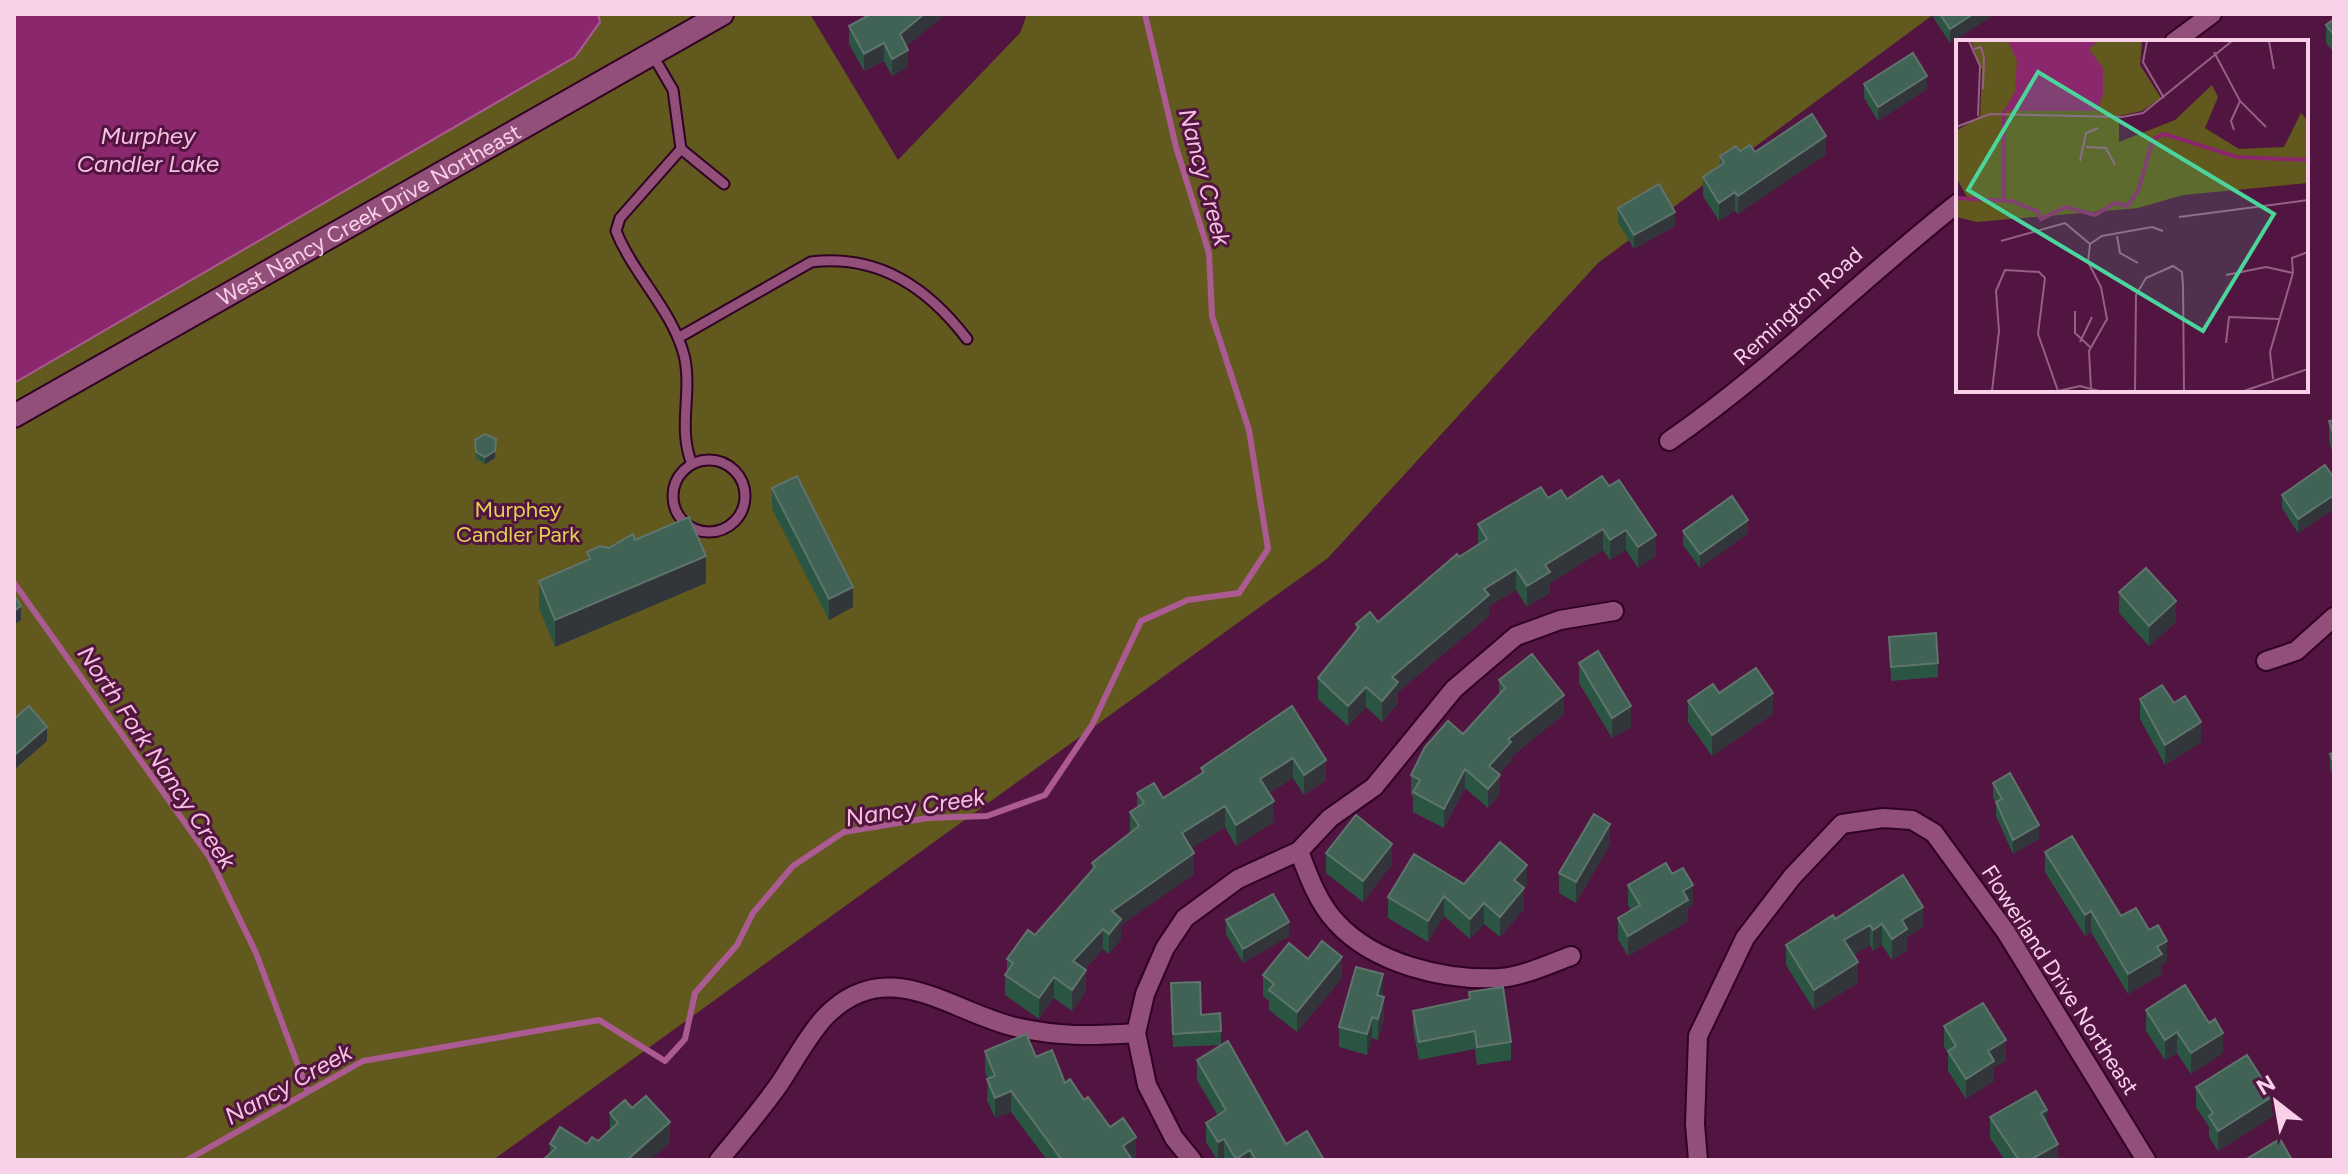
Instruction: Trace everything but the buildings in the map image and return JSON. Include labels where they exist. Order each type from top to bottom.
[{"type":"street","name":"West Nancy Creek Drive Northeast","points":[[14,416],[722,14]]},
{"type":"street","points":[[2177,40],[2212,14]]},
{"type":"street","name":"Remington Road","points":[[1669,441],[1732,398],[1878,266],[1956,205]]},
{"type":"street","points":[[1192,1160],[1174,1138],[1147,1085],[1136,1033],[1145,994],[1165,948],[1185,918],[1238,879],[1299,851],[1330,818],[1374,787],[1454,689],[1516,636],[1560,620],[1614,611]]},
{"type":"street","points":[[2266,661],[2296,651],[2334,617]]},
{"type":"street","name":"Flowerland Drive Northeast","points":[[1698,1160],[1695,1124],[1698,1036],[1745,938],[1792,877],[1842,824],[1883,818],[1912,820],[1934,833],[2006,932],[2146,1160]]},
{"type":"street","points":[[1299,851],[1310,882],[1336,922],[1396,963],[1442,974],[1500,978],[1571,956]]},
{"type":"street","points":[[719,1160],[762,1108],[825,1017],[860,992],[897,986],[936,995],[1012,1026],[1068,1037],[1136,1033]]},
{"type":"lane","points":[[652,54],[673,90],[681,149],[724,184]]},
{"type":"lane","points":[[681,149],[620,218],[616,231],[678,338],[686,377],[683,438],[692,464]]},
{"type":"lane","points":[[678,338],[811,262],[831,260],[884,271],[912,285],[942,305],[967,339]]},
{"type":"lane","points":[[715,460],[735,470],[745,491],[741,513],[725,529],[700,532],[685,523],[674,507],[673,495],[682,472],[692,464],[715,460]]},
{"type":"lane","points":[[672,530],[685,523]]},
{"type":"green space","name":"Murphey Candler Park","points":[[14,14],[810,14],[898,160],[1020,33],[1027,14],[1934,14],[1598,263],[1328,558],[493,1160],[14,1160]]},
{"type":"water","name":"Murphey Candler Lake","points":[[14,14],[598,14],[600,22],[575,57],[14,383]]},
{"type":"waterway","name":"Nancy Creek","points":[[187,1160],[363,1061],[599,1020],[665,1061],[685,1039],[695,993],[737,945],[753,913],[793,866],[844,832],[928,818],[987,816],[1045,795],[1092,725],[1141,621],[1188,600],[1239,593],[1268,549],[1249,430],[1212,316],[1209,253],[1176,147],[1145,14]]},
{"type":"waterway","name":"North Fork Nancy Creek","points":[[14,583],[210,858],[256,953],[308,1092]]}]
